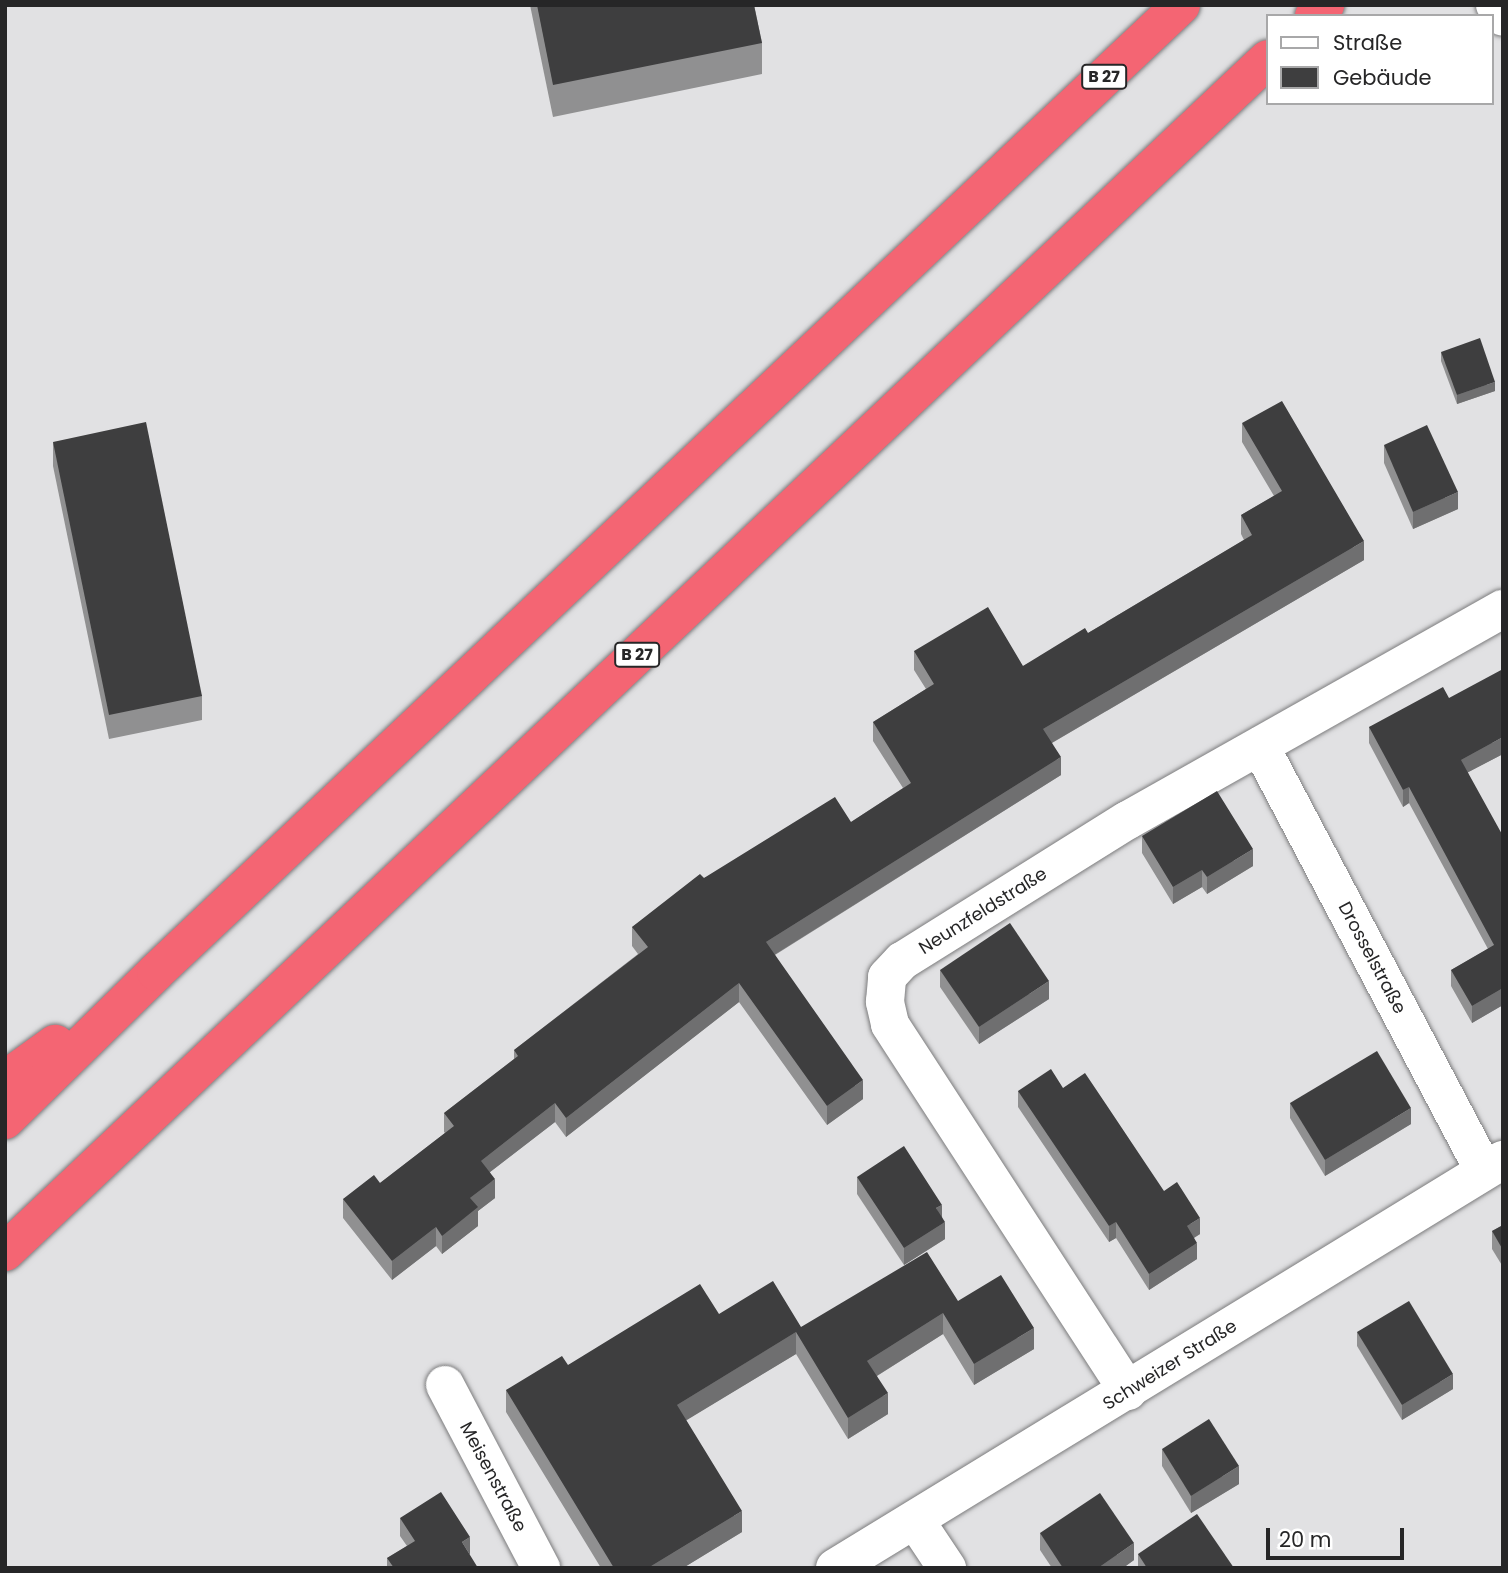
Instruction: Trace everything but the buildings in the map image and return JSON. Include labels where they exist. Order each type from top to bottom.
[{"type":"highway","name":"B 27","points":[[5,1120],[156,972],[1181,5]]},
{"type":"highway","name":"B 27","points":[[8,1250],[1266,61]]},
{"type":"highway","points":[[5,1080],[156,972]]},
{"type":"street","name":"Neunzfeldstraße","points":[[1128,1391],[890,1024],[885,1002],[887,977],[902,961],[1083,849],[1503,609]]},
{"type":"street","name":"Drosselstraße","points":[[1260,746],[1493,1165]]},
{"type":"street","name":"Schweizer Straße","points":[[835,1568],[1493,1165]]},
{"type":"street","name":"Meisenstraße","points":[[445,1385],[541,1568]]},
{"type":"street","points":[[915,1520],[947,1568]]}]
